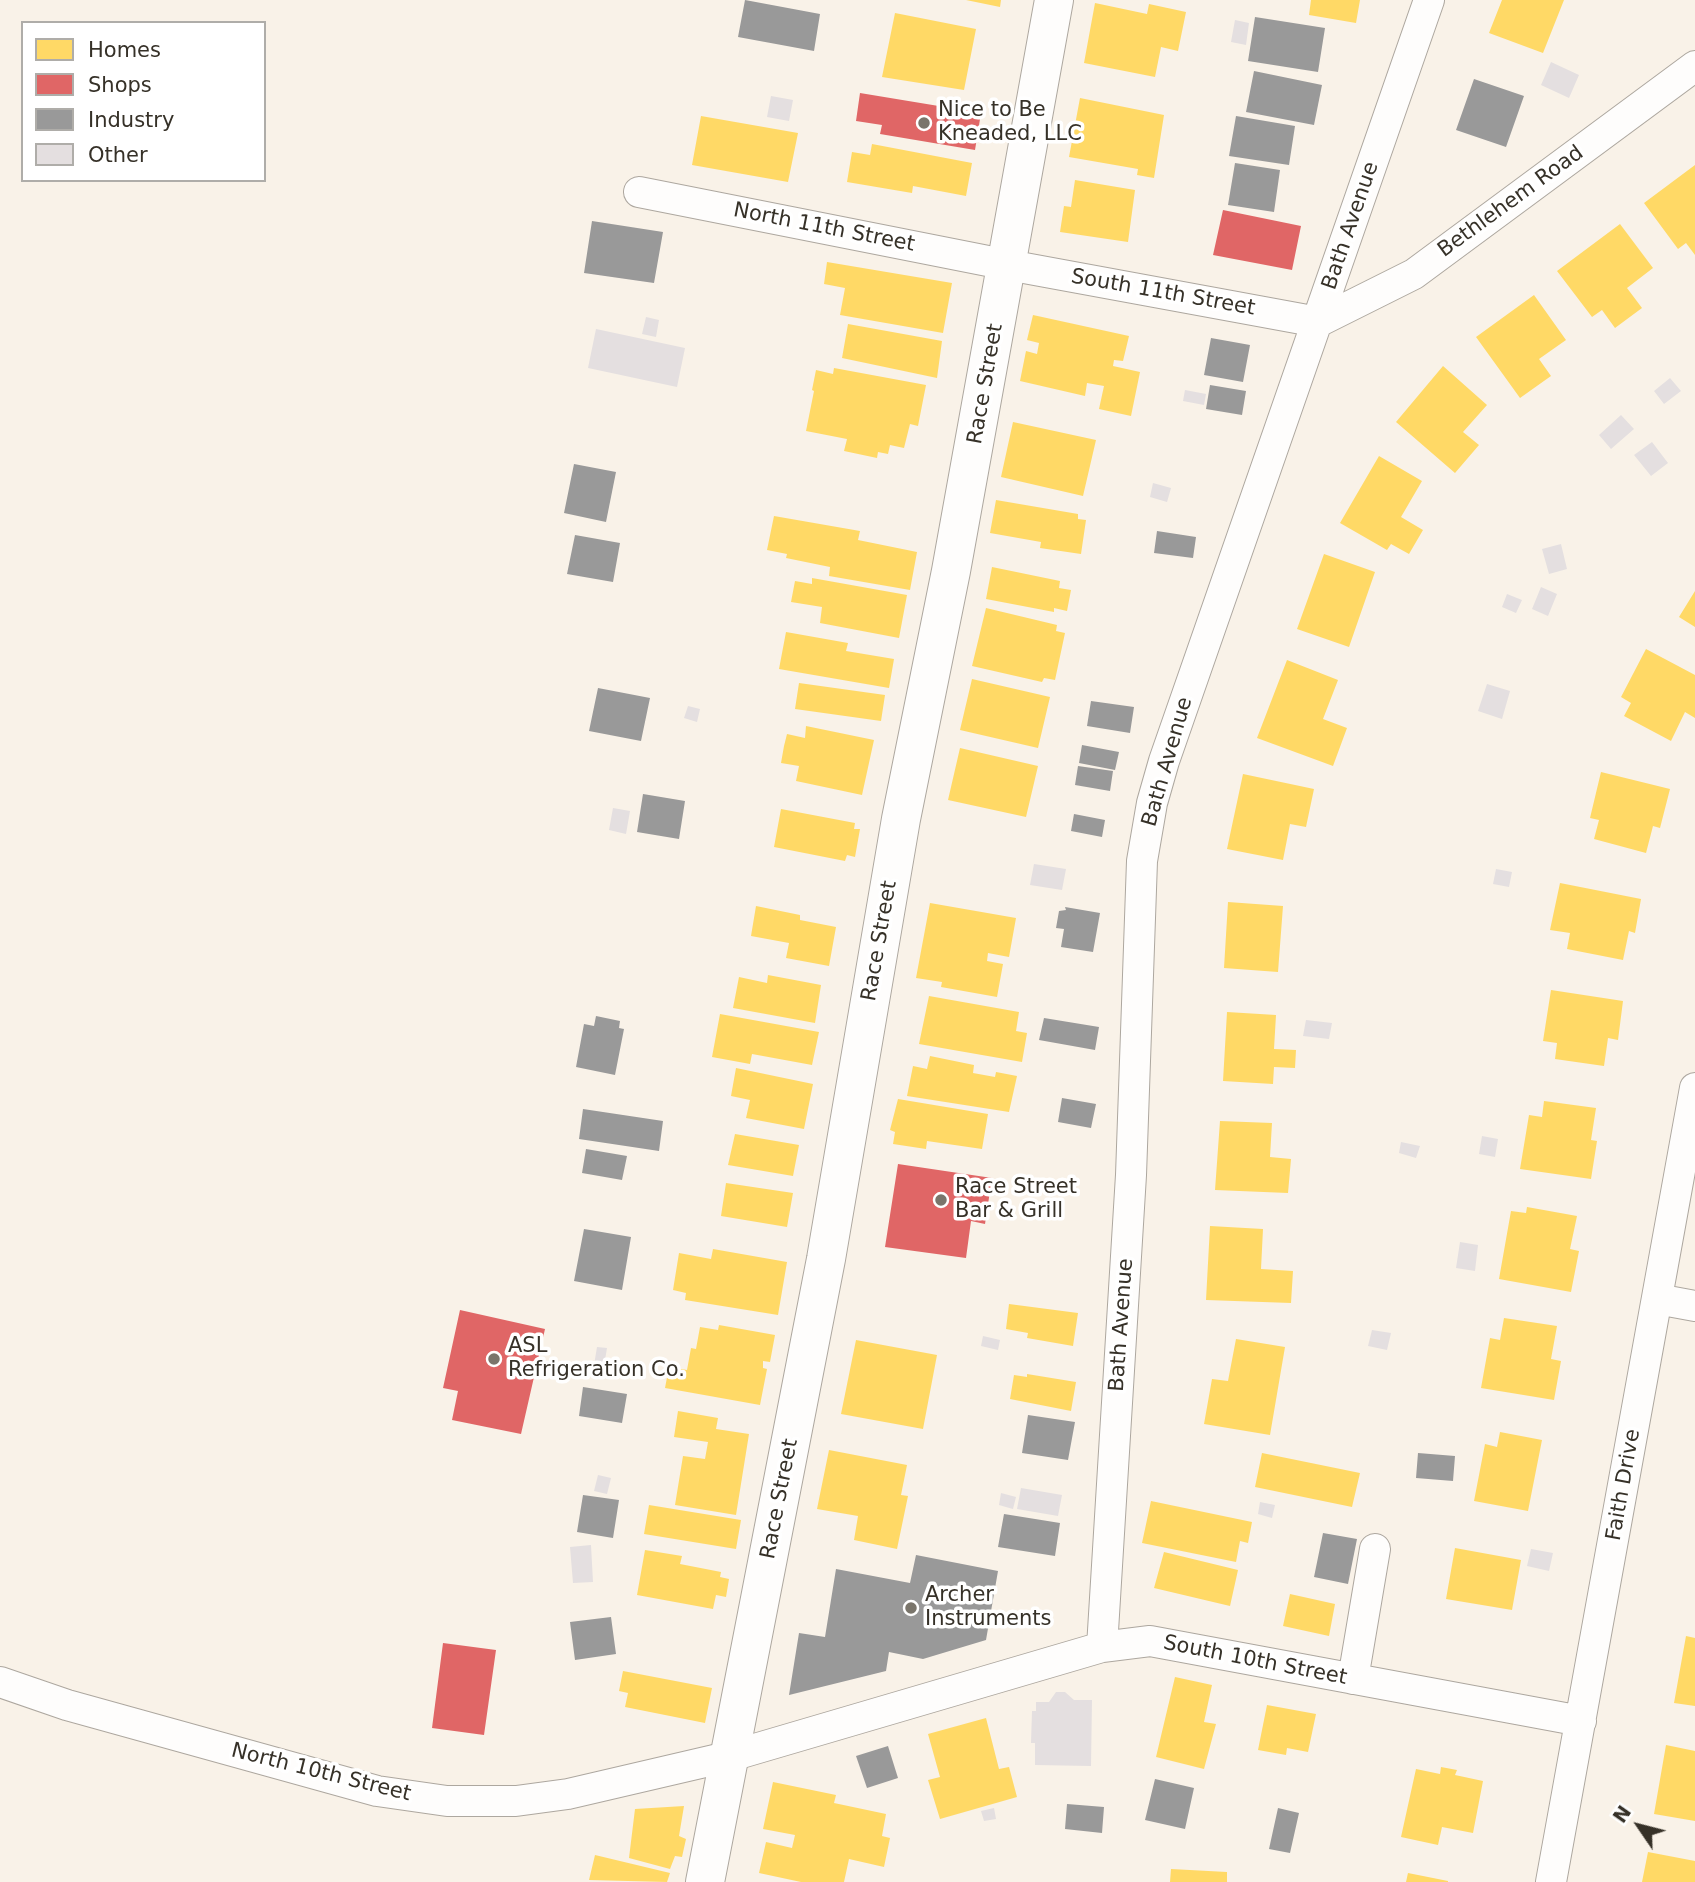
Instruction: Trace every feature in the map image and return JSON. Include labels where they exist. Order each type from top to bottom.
[{"type":"main road","name":"Race Street","points":[[705,1882],[826,1259],[901,820],[951,571],[1054,0]]},
{"type":"street","name":"Bath Avenue","points":[[1102,1647],[1131,1175],[1142,861],[1152,803],[1164,761],[1429,0]]},
{"type":"street","name":"Bethlehem Road","points":[[1318,322],[1414,274],[1695,66]]},
{"type":"street","name":"North 11th Street","points":[[639,192],[1008,265]]},
{"type":"street","name":"South 11th Street","points":[[1008,265],[1318,322]]},
{"type":"street","name":"Faith Drive","points":[[1551,1882],[1695,1088]]},
{"type":"street","points":[[1657,1299],[1695,1306]]},
{"type":"street","points":[[1353,1679],[1375,1549]]},
{"type":"street","name":"South 10th Street","points":[[731,1756],[1102,1647],[1150,1641],[1581,1721]]},
{"type":"street","name":"North 10th Street","points":[[0,1682],[67,1706],[377,1791],[447,1801],[516,1801],[568,1794],[731,1756]]},
{"type":"building: Homes","points":[[966,0],[1001,0],[1000,7]]},
{"type":"building: Homes","points":[[1311,0],[1360,0],[1356,23],[1309,15]]},
{"type":"building: Homes","points":[[1502,0],[1564,0],[1543,53],[1489,33]]},
{"type":"building: Homes","points":[[1095,3],[1147,14],[1149,4],[1186,12],[1178,51],[1161,47],[1155,77],[1084,63]]},
{"type":"building: Homes","points":[[895,13],[976,29],[964,90],[882,77]]},
{"type":"building: Homes","points":[[1080,98],[1164,115],[1154,178],[1137,175],[1138,169],[1069,157]]},
{"type":"building: Homes","points":[[701,116],[798,133],[788,182],[692,165]]},
{"type":"building: Homes","points":[[872,144],[972,163],[966,196],[913,186],[912,193],[847,182],[852,152],[870,155]]},
{"type":"building: Homes","points":[[1695,165],[1695,255],[1686,243],[1678,249],[1644,203]]},
{"type":"building: Homes","points":[[1075,180],[1135,190],[1128,242],[1060,232],[1064,206],[1071,207]]},
{"type":"building: Homes","points":[[1620,224],[1653,268],[1627,288],[1642,308],[1615,328],[1602,310],[1592,317],[1557,271]]},
{"type":"building: Homes","points":[[827,262],[952,283],[943,333],[840,315],[845,288],[824,284]]},
{"type":"building: Homes","points":[[1534,295],[1566,340],[1539,359],[1551,376],[1520,398],[1476,337]]},
{"type":"building: Homes","points":[[1033,315],[1129,336],[1123,361],[1114,360],[1113,366],[1140,372],[1131,416],[1099,409],[1104,386],[1087,383],[1085,396],[1020,381],[1026,351],[1037,354],[1039,343],[1027,340]]},
{"type":"building: Homes","points":[[848,324],[942,341],[937,378],[842,358]]},
{"type":"building: Homes","points":[[1443,366],[1487,405],[1463,432],[1479,445],[1455,473],[1396,422]]},
{"type":"building: Homes","points":[[834,368],[926,385],[918,426],[910,424],[904,448],[890,445],[888,454],[878,452],[877,458],[844,451],[847,439],[806,431],[816,370],[833,374]]},
{"type":"building: Homes","points":[[1013,422],[1096,440],[1083,496],[1001,477]]},
{"type":"building: Homes","points":[[1379,456],[1422,481],[1401,517],[1423,530],[1409,554],[1391,544],[1387,550],[1340,523]]},
{"type":"building: Homes","points":[[996,500],[1078,514],[1078,519],[1086,520],[1081,554],[1040,548],[1041,542],[990,533]]},
{"type":"building: Homes","points":[[774,516],[860,531],[858,540],[917,552],[910,590],[829,576],[830,567],[786,558],[787,554],[767,550]]},
{"type":"building: Homes","points":[[1324,554],[1375,572],[1349,647],[1297,629]]},
{"type":"building: Homes","points":[[992,567],[1060,581],[1059,588],[1071,590],[1067,611],[1054,608],[1054,612],[986,599]]},
{"type":"building: Homes","points":[[812,578],[907,595],[899,638],[820,623],[822,607],[791,602],[795,581],[812,584]]},
{"type":"building: Homes","points":[[1695,591],[1695,627],[1679,617]]},
{"type":"building: Homes","points":[[986,608],[1057,625],[1056,631],[1065,633],[1055,680],[1044,678],[1042,682],[972,666]]},
{"type":"building: Homes","points":[[786,632],[848,643],[846,651],[894,659],[889,688],[779,669]]},
{"type":"building: Homes","points":[[1646,649],[1695,675],[1695,718],[1685,712],[1671,741],[1624,716],[1631,703],[1621,697]]},
{"type":"building: Homes","points":[[1287,660],[1338,680],[1323,719],[1347,728],[1333,766],[1257,738]]},
{"type":"building: Homes","points":[[972,679],[1050,697],[1038,748],[960,730]]},
{"type":"building: Homes","points":[[799,683],[885,695],[881,721],[795,709]]},
{"type":"building: Homes","points":[[806,726],[874,740],[862,795],[796,781],[799,766],[781,763],[787,734],[805,738]]},
{"type":"building: Homes","points":[[960,748],[1038,766],[1026,817],[948,800]]},
{"type":"building: Homes","points":[[1601,772],[1670,789],[1660,828],[1653,826],[1646,853],[1594,839],[1599,820],[1590,818]]},
{"type":"building: Homes","points":[[1243,774],[1314,789],[1306,827],[1290,824],[1283,860],[1227,849]]},
{"type":"building: Homes","points":[[781,809],[855,823],[854,829],[860,829],[855,857],[847,855],[845,861],[774,847]]},
{"type":"building: Homes","points":[[1560,883],[1641,899],[1635,933],[1629,931],[1623,960],[1567,949],[1570,933],[1550,930]]},
{"type":"building: Homes","points":[[1228,902],[1283,906],[1278,972],[1224,968]]},
{"type":"building: Homes","points":[[930,903],[1016,918],[1009,957],[988,953],[987,961],[1003,964],[997,997],[941,987],[942,982],[916,978]]},
{"type":"building: Homes","points":[[756,906],[800,915],[800,920],[836,927],[829,966],[786,958],[789,943],[751,936]]},
{"type":"building: Homes","points":[[768,975],[821,985],[815,1023],[733,1008],[739,977],[767,983]]},
{"type":"building: Homes","points":[[1551,990],[1623,1001],[1618,1040],[1608,1038],[1604,1066],[1555,1059],[1557,1043],[1543,1041]]},
{"type":"building: Homes","points":[[929,996],[1019,1012],[1016,1031],[1027,1033],[1022,1062],[919,1044]]},
{"type":"building: Homes","points":[[1227,1012],[1276,1015],[1274,1049],[1296,1050],[1295,1068],[1274,1067],[1273,1084],[1223,1081]]},
{"type":"building: Homes","points":[[720,1014],[819,1032],[812,1065],[752,1054],[750,1064],[712,1057]]},
{"type":"building: Homes","points":[[930,1056],[974,1065],[973,1073],[995,1077],[996,1072],[1017,1076],[1009,1112],[907,1096],[913,1066],[927,1069]]},
{"type":"building: Homes","points":[[736,1068],[813,1084],[804,1129],[746,1118],[750,1100],[731,1096]]},
{"type":"building: Homes","points":[[898,1099],[988,1114],[982,1149],[927,1141],[926,1149],[893,1144],[895,1132],[890,1130]]},
{"type":"building: Homes","points":[[1544,1101],[1596,1108],[1591,1140],[1597,1141],[1591,1179],[1520,1169],[1529,1115],[1542,1117]]},
{"type":"building: Homes","points":[[1220,1121],[1272,1123],[1270,1157],[1291,1159],[1288,1193],[1215,1190]]},
{"type":"building: Homes","points":[[735,1134],[799,1145],[793,1176],[728,1165]]},
{"type":"building: Homes","points":[[726,1183],[793,1193],[787,1227],[721,1216]]},
{"type":"building: Homes","points":[[1527,1207],[1577,1216],[1570,1249],[1579,1251],[1571,1292],[1499,1279],[1511,1211],[1526,1213]]},
{"type":"building: Homes","points":[[1210,1226],[1263,1229],[1261,1269],[1293,1271],[1291,1303],[1206,1300]]},
{"type":"building: Homes","points":[[713,1249],[787,1262],[778,1315],[685,1300],[686,1293],[673,1290],[679,1253],[711,1259]]},
{"type":"building: Homes","points":[[1009,1304],[1078,1313],[1073,1346],[1027,1338],[1028,1333],[1006,1329]]},
{"type":"building: Homes","points":[[1504,1318],[1557,1326],[1551,1359],[1561,1361],[1554,1400],[1481,1388],[1490,1338],[1500,1340]]},
{"type":"building: Homes","points":[[719,1325],[775,1335],[770,1362],[763,1361],[763,1368],[767,1369],[760,1405],[665,1388],[669,1367],[687,1370],[691,1348],[696,1349],[700,1327],[718,1330]]},
{"type":"building: Homes","points":[[1236,1339],[1285,1347],[1270,1435],[1204,1424],[1212,1379],[1228,1381]]},
{"type":"building: Homes","points":[[856,1340],[937,1355],[923,1429],[841,1414]]},
{"type":"building: Homes","points":[[1027,1374],[1076,1382],[1071,1411],[1010,1399],[1014,1375],[1027,1377]]},
{"type":"building: Homes","points":[[678,1411],[718,1418],[716,1429],[749,1434],[736,1515],[675,1505],[683,1456],[705,1459],[708,1442],[674,1437]]},
{"type":"building: Homes","points":[[1500,1432],[1542,1440],[1528,1511],[1474,1501],[1485,1444],[1497,1447]]},
{"type":"building: Homes","points":[[829,1450],[907,1465],[901,1495],[908,1496],[897,1549],[854,1540],[858,1516],[817,1509]]},
{"type":"building: Homes","points":[[1262,1453],[1360,1473],[1352,1507],[1255,1487]]},
{"type":"building: Homes","points":[[1151,1501],[1252,1522],[1248,1543],[1240,1541],[1236,1562],[1142,1543]]},
{"type":"building: Homes","points":[[649,1505],[741,1520],[736,1549],[644,1534]]},
{"type":"building: Homes","points":[[1455,1548],[1521,1560],[1512,1610],[1446,1599]]},
{"type":"building: Homes","points":[[645,1550],[682,1556],[680,1564],[721,1572],[720,1577],[729,1579],[726,1597],[716,1595],[713,1609],[637,1595]]},
{"type":"building: Homes","points":[[1164,1552],[1238,1570],[1230,1606],[1154,1588]]},
{"type":"building: Homes","points":[[1290,1594],[1335,1604],[1329,1636],[1283,1626]]},
{"type":"building: Homes","points":[[1686,1636],[1695,1638],[1695,1706],[1674,1703]]},
{"type":"building: Homes","points":[[623,1671],[712,1688],[705,1723],[625,1707],[628,1693],[619,1691]]},
{"type":"building: Homes","points":[[1175,1677],[1212,1685],[1204,1722],[1216,1724],[1204,1769],[1156,1757]]},
{"type":"building: Homes","points":[[1267,1705],[1316,1714],[1308,1752],[1287,1748],[1286,1755],[1258,1750]]},
{"type":"building: Homes","points":[[986,1718],[999,1769],[1009,1767],[1017,1797],[940,1819],[928,1780],[940,1777],[928,1734]]},
{"type":"building: Homes","points":[[1666,1745],[1695,1751],[1695,1821],[1654,1814]]},
{"type":"building: Homes","points":[[1441,1767],[1457,1770],[1455,1775],[1483,1781],[1473,1833],[1442,1827],[1438,1845],[1401,1837],[1416,1769],[1440,1774]]},
{"type":"building: Homes","points":[[773,1782],[836,1795],[834,1803],[886,1814],[882,1836],[890,1838],[884,1867],[849,1859],[844,1882],[801,1882],[759,1873],[766,1842],[792,1848],[795,1835],[763,1829]]},
{"type":"building: Homes","points":[[684,1806],[679,1836],[686,1839],[682,1857],[675,1856],[670,1869],[629,1858],[635,1809]]},
{"type":"building: Homes","points":[[1648,1852],[1695,1861],[1695,1882],[1642,1882]]},
{"type":"building: Homes","points":[[595,1855],[670,1873],[667,1882],[589,1880]]},
{"type":"building: Homes","points":[[1171,1869],[1227,1872],[1227,1882],[1170,1882]]},
{"type":"building: Homes","points":[[1408,1873],[1448,1881],[1448,1882],[1406,1882]]},
{"type":"building: Shops","name":"Nice to Be Kneaded, LLC","points":[[860,93],[981,113],[975,150],[880,134],[882,125],[856,121]]},
{"type":"building: Shops","points":[[1223,210],[1301,226],[1292,270],[1213,255]]},
{"type":"building: Shops","name":"Race Street Bar & Grill","points":[[898,1164],[992,1178],[985,1224],[971,1221],[966,1258],[885,1247]]},
{"type":"building: Shops","name":"ASL Refrigeration Co.","points":[[460,1310],[545,1329],[521,1434],[452,1420],[458,1391],[443,1388]]},
{"type":"building: Shops","points":[[443,1643],[496,1650],[484,1735],[432,1728]]},
{"type":"building: Industry","points":[[745,0],[820,14],[814,51],[738,37]]},
{"type":"building: Industry","points":[[1255,17],[1325,28],[1318,72],[1248,61]]},
{"type":"building: Industry","points":[[1254,71],[1322,85],[1314,125],[1246,112]]},
{"type":"building: Industry","points":[[1474,79],[1524,96],[1506,147],[1456,130]]},
{"type":"building: Industry","points":[[1236,116],[1295,126],[1289,165],[1229,156]]},
{"type":"building: Industry","points":[[1235,163],[1280,170],[1274,212],[1228,205]]},
{"type":"building: Industry","points":[[592,221],[663,232],[654,283],[584,273]]},
{"type":"building: Industry","points":[[1211,338],[1250,345],[1243,382],[1204,375]]},
{"type":"building: Industry","points":[[1210,385],[1246,391],[1242,415],[1206,409]]},
{"type":"building: Industry","points":[[574,464],[616,472],[606,522],[564,513]]},
{"type":"building: Industry","points":[[1157,531],[1196,537],[1193,558],[1154,553]]},
{"type":"building: Industry","points":[[575,535],[620,543],[613,582],[567,574]]},
{"type":"building: Industry","points":[[598,688],[650,698],[641,741],[589,731]]},
{"type":"building: Industry","points":[[1091,701],[1134,707],[1130,733],[1087,726]]},
{"type":"building: Industry","points":[[1082,745],[1119,752],[1115,770],[1079,763]]},
{"type":"building: Industry","points":[[1078,766],[1113,771],[1110,791],[1075,785]]},
{"type":"building: Industry","points":[[643,794],[685,801],[679,839],[637,832]]},
{"type":"building: Industry","points":[[1074,814],[1105,820],[1102,837],[1071,831]]},
{"type":"building: Industry","points":[[1065,907],[1100,913],[1093,952],[1061,947],[1064,929],[1056,928],[1059,911],[1066,910]]},
{"type":"building: Industry","points":[[596,1016],[620,1021],[619,1028],[624,1029],[615,1075],[576,1067],[584,1024],[594,1026]]},
{"type":"building: Industry","points":[[1044,1018],[1099,1027],[1095,1050],[1039,1040]]},
{"type":"building: Industry","points":[[1062,1098],[1096,1104],[1091,1128],[1058,1122]]},
{"type":"building: Industry","points":[[583,1109],[663,1121],[659,1151],[579,1139]]},
{"type":"building: Industry","points":[[586,1149],[627,1156],[622,1180],[582,1173]]},
{"type":"building: Industry","points":[[584,1229],[631,1237],[622,1290],[574,1281]]},
{"type":"building: Industry","points":[[583,1387],[627,1394],[622,1423],[579,1416]]},
{"type":"building: Industry","points":[[1028,1415],[1075,1422],[1068,1460],[1022,1453]]},
{"type":"building: Industry","points":[[1418,1453],[1455,1456],[1453,1481],[1416,1478]]},
{"type":"building: Industry","points":[[583,1495],[619,1500],[613,1538],[577,1532]]},
{"type":"building: Industry","points":[[1004,1514],[1060,1523],[1055,1556],[998,1547]]},
{"type":"building: Industry","points":[[1323,1533],[1357,1539],[1348,1584],[1314,1577]]},
{"type":"building: Industry","name":"Archer Instruments","points":[[916,1555],[998,1571],[986,1640],[923,1659],[889,1652],[886,1671],[789,1695],[799,1633],[825,1637],[836,1569],[910,1583]]},
{"type":"building: Industry","points":[[611,1617],[616,1654],[575,1660],[570,1622]]},
{"type":"building: Industry","points":[[888,1746],[898,1778],[867,1788],[856,1756]]},
{"type":"building: Industry","points":[[1155,1779],[1194,1788],[1185,1829],[1145,1820]]},
{"type":"building: Industry","points":[[1067,1804],[1104,1807],[1102,1833],[1065,1829]]},
{"type":"building: Industry","points":[[1278,1808],[1299,1813],[1290,1853],[1269,1849]]},
{"type":"building: Other","points":[[1235,20],[1249,23],[1246,45],[1231,42]]},
{"type":"building: Other","points":[[1551,62],[1579,75],[1569,98],[1541,85]]},
{"type":"building: Other","points":[[771,96],[793,100],[789,121],[767,117]]},
{"type":"building: Other","points":[[646,317],[659,320],[656,337],[642,334]]},
{"type":"building: Other","points":[[596,329],[685,348],[677,387],[588,368]]},
{"type":"building: Other","points":[[1670,378],[1681,391],[1664,404],[1654,391]]},
{"type":"building: Other","points":[[1185,390],[1206,394],[1204,405],[1183,401]]},
{"type":"building: Other","points":[[1621,415],[1634,429],[1611,449],[1599,435]]},
{"type":"building: Other","points":[[1652,442],[1668,463],[1651,476],[1634,455]]},
{"type":"building: Other","points":[[1153,483],[1171,488],[1167,502],[1150,497]]},
{"type":"building: Other","points":[[1561,544],[1567,569],[1549,574],[1542,549]]},
{"type":"building: Other","points":[[1541,587],[1557,594],[1548,616],[1532,609]]},
{"type":"building: Other","points":[[1507,594],[1522,600],[1516,613],[1502,607]]},
{"type":"building: Other","points":[[1487,684],[1510,691],[1502,719],[1478,711]]},
{"type":"building: Other","points":[[688,706],[700,709],[697,722],[684,718]]},
{"type":"building: Other","points":[[613,808],[630,811],[626,834],[609,830]]},
{"type":"building: Other","points":[[1034,864],[1066,869],[1062,890],[1030,885]]},
{"type":"building: Other","points":[[1496,869],[1512,872],[1509,887],[1493,884]]},
{"type":"building: Other","points":[[1306,1020],[1332,1023],[1329,1039],[1303,1036]]},
{"type":"building: Other","points":[[1482,1136],[1498,1139],[1495,1157],[1479,1154]]},
{"type":"building: Other","points":[[1401,1142],[1420,1146],[1416,1158],[1399,1153]]},
{"type":"building: Other","points":[[1460,1242],[1478,1245],[1475,1271],[1456,1268]]},
{"type":"building: Other","points":[[1372,1330],[1391,1333],[1387,1350],[1368,1346]]},
{"type":"building: Other","points":[[983,1336],[1000,1340],[998,1350],[981,1346]]},
{"type":"building: Other","points":[[597,1347],[607,1348],[604,1366],[594,1365]]},
{"type":"building: Other","points":[[598,1475],[611,1478],[607,1494],[594,1491]]},
{"type":"building: Other","points":[[1021,1488],[1062,1495],[1058,1516],[1017,1509]]},
{"type":"building: Other","points":[[1001,1493],[1016,1497],[1013,1509],[999,1505]]},
{"type":"building: Other","points":[[1260,1502],[1275,1505],[1272,1518],[1258,1514]]},
{"type":"building: Other","points":[[591,1545],[593,1582],[573,1583],[570,1547]]},
{"type":"building: Other","points":[[1531,1549],[1553,1553],[1549,1571],[1527,1566]]},
{"type":"building: Other","points":[[1056,1692],[1065,1692],[1074,1700],[1092,1700],[1091,1766],[1035,1765],[1035,1743],[1031,1743],[1032,1711],[1036,1711],[1036,1702],[1049,1702]]},
{"type":"building: Other","points":[[994,1808],[996,1819],[984,1821],[981,1811]]},
{"type":"place","name":"Nice to Be Kneaded, LLC","points":[[924,123]]},
{"type":"place","name":"Race Street Bar & Grill","points":[[941,1200]]},
{"type":"place","name":"ASL Refrigeration Co.","points":[[494,1359]]},
{"type":"place","name":"Archer Instruments","points":[[911,1608]]}]
